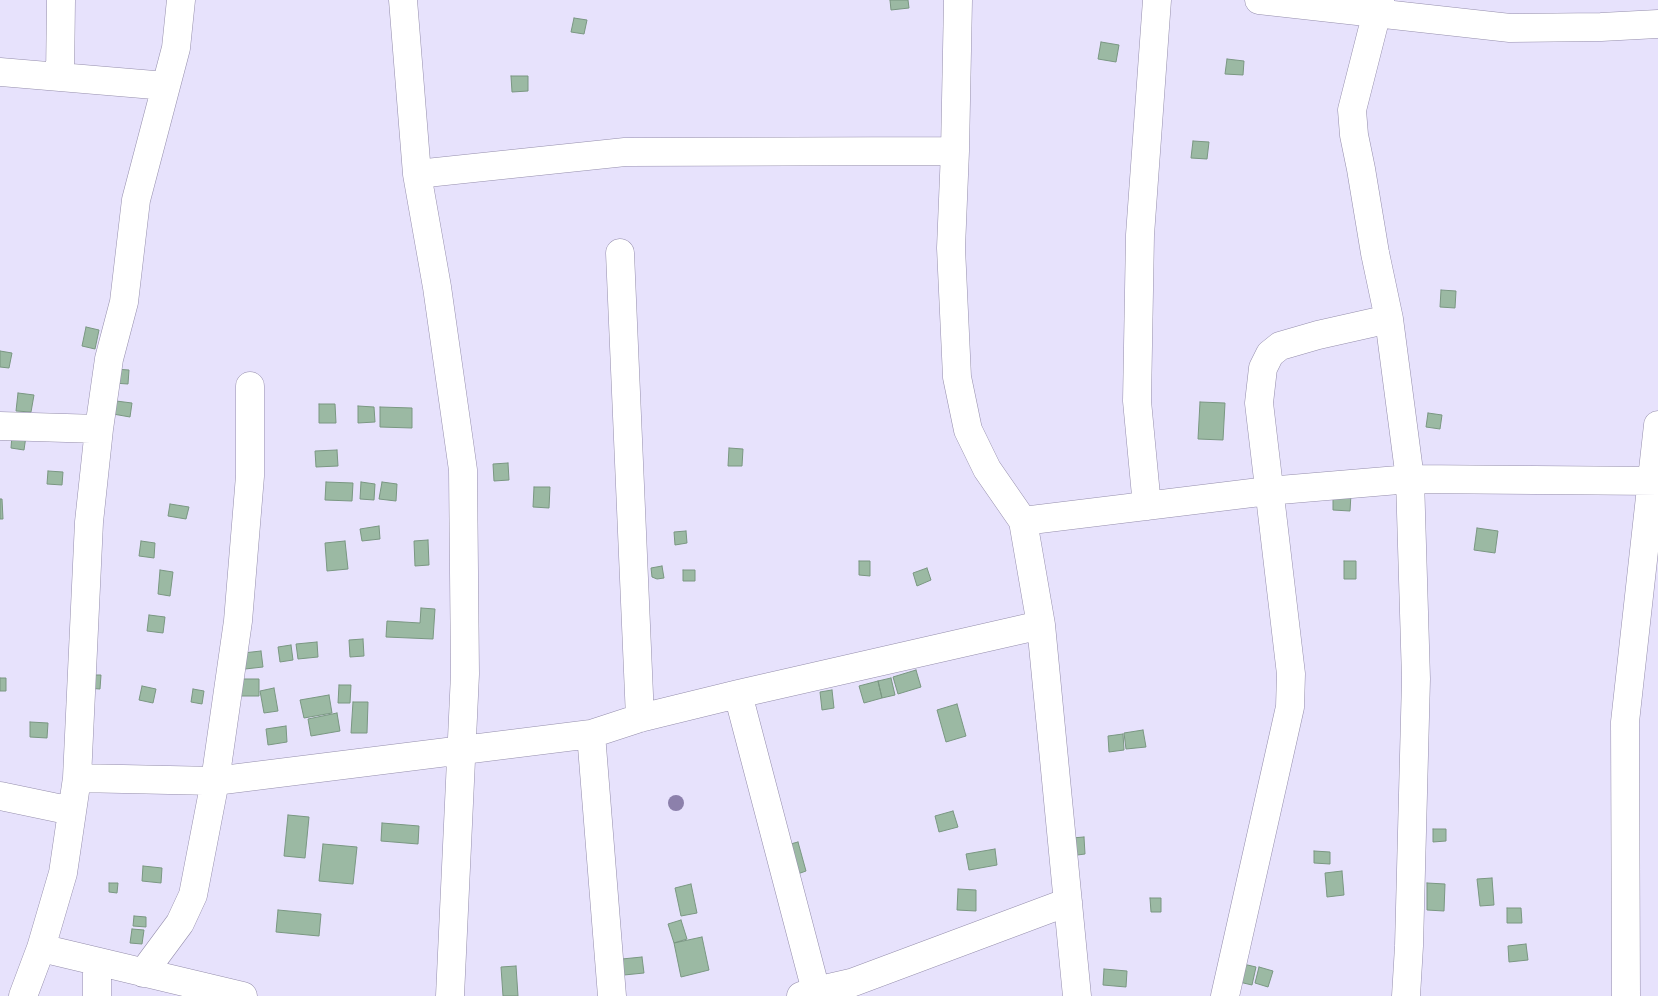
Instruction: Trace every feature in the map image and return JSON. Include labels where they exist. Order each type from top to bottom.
[{"type":"street","points":[[60,77],[61,0]]},
{"type":"street","points":[[23,996],[63,872],[77,778],[89,522],[99,429],[109,359],[124,302],[136,200],[176,48],[182,0]]},
{"type":"street","points":[[403,0],[417,174],[437,287],[463,470],[465,674],[450,996]]},
{"type":"street","points":[[958,0],[951,248],[957,377],[968,430],[987,469],[1023,521],[1041,625],[1077,996]]},
{"type":"street","points":[[1148,506],[1137,401],[1140,235],[1157,0]]},
{"type":"street","points":[[1259,0],[1378,7],[1510,28],[1658,24]]},
{"type":"street","points":[[1378,7],[1352,110],[1354,135],[1389,319],[1410,479],[1416,679],[1406,996]]},
{"type":"street","points":[[0,72],[166,86]]},
{"type":"street","points":[[417,174],[625,152],[955,150]]},
{"type":"street","points":[[620,253],[640,718]]},
{"type":"street","points":[[1226,996],[1290,707],[1291,674],[1259,403],[1263,368],[1270,354],[1280,346],[1318,335],[1389,319]]},
{"type":"street","points":[[143,973],[180,923],[193,895],[215,781],[238,621],[250,476],[250,386]]},
{"type":"street","points":[[1626,996],[1625,722],[1655,481],[1658,425]]},
{"type":"street","points":[[0,426],[99,429]]},
{"type":"street","points":[[1023,521],[1268,491],[1410,479],[1655,481]]},
{"type":"street","points":[[77,778],[215,781],[591,734],[640,718],[738,694],[1041,625]]},
{"type":"street","points":[[738,694],[809,993],[854,989],[1068,902]]},
{"type":"street","points":[[591,734],[612,996]]},
{"type":"street","points":[[0,796],[72,812]]},
{"type":"street","points":[[40,948],[243,996]]},
{"type":"street","points":[[97,962],[97,996]]},
{"type":"building","points":[[890,0],[908,0],[909,8],[891,10]]},
{"type":"building","points":[[574,18],[587,20],[584,34],[571,32]]},
{"type":"building","points":[[1101,42],[1119,45],[1116,62],[1098,59]]},
{"type":"building","points":[[1227,59],[1244,61],[1243,75],[1225,74]]},
{"type":"building","points":[[511,76],[528,76],[528,91],[512,92]]},
{"type":"building","points":[[1193,141],[1209,142],[1207,159],[1191,158]]},
{"type":"building","points":[[1441,290],[1456,291],[1455,308],[1440,307]]},
{"type":"building","points":[[86,327],[99,330],[95,349],[82,346]]},
{"type":"building","points":[[0,351],[12,353],[9,368],[0,367]]},
{"type":"building","points":[[114,369],[129,370],[128,384],[113,383]]},
{"type":"building","points":[[18,393],[34,395],[31,412],[16,411]]},
{"type":"building","points":[[116,401],[132,403],[130,417],[113,414]]},
{"type":"building","points":[[1200,402],[1225,403],[1223,440],[1198,439]]},
{"type":"building","points":[[319,404],[335,404],[336,423],[319,423]]},
{"type":"building","points":[[358,406],[374,407],[375,422],[358,423]]},
{"type":"building","points":[[380,407],[412,408],[412,428],[380,427]]},
{"type":"building","points":[[1428,413],[1442,415],[1440,429],[1426,427]]},
{"type":"building","points":[[12,435],[26,436],[24,450],[11,448]]},
{"type":"building","points":[[729,448],[743,449],[742,466],[728,466]]},
{"type":"building","points":[[337,450],[338,466],[316,467],[315,451]]},
{"type":"building","points":[[508,463],[509,480],[494,481],[493,464]]},
{"type":"building","points":[[48,471],[63,472],[62,485],[47,484]]},
{"type":"building","points":[[326,482],[353,483],[352,501],[325,500]]},
{"type":"building","points":[[361,482],[375,484],[374,500],[360,499]]},
{"type":"building","points":[[382,482],[397,484],[396,501],[379,499]]},
{"type":"building","points":[[534,487],[550,487],[549,508],[533,507]]},
{"type":"building","points":[[1333,494],[1351,494],[1350,511],[1333,510]]},
{"type":"building","points":[[0,499],[2,499],[3,519],[0,519]]},
{"type":"building","points":[[170,504],[189,507],[186,519],[168,516]]},
{"type":"building","points":[[379,526],[380,539],[362,541],[360,529]]},
{"type":"building","points":[[1477,528],[1498,531],[1495,553],[1474,550]]},
{"type":"building","points":[[686,531],[687,543],[675,545],[674,532]]},
{"type":"building","points":[[428,540],[429,565],[415,566],[414,541]]},
{"type":"building","points":[[141,541],[155,543],[154,558],[139,556]]},
{"type":"building","points":[[345,541],[348,569],[327,571],[325,543]]},
{"type":"building","points":[[859,561],[870,561],[870,576],[859,575]]},
{"type":"building","points":[[1344,561],[1356,561],[1356,579],[1344,579]]},
{"type":"building","points":[[662,566],[664,578],[657,579],[652,577],[651,568]]},
{"type":"building","points":[[927,568],[931,580],[917,586],[913,573]]},
{"type":"building","points":[[160,570],[173,572],[170,596],[158,594]]},
{"type":"building","points":[[683,570],[695,570],[695,581],[683,581]]},
{"type":"building","points":[[421,608],[435,609],[433,639],[386,637],[387,621],[420,623]]},
{"type":"building","points":[[149,615],[165,617],[163,633],[147,631]]},
{"type":"building","points":[[363,639],[364,656],[350,657],[349,640]]},
{"type":"building","points":[[317,642],[318,657],[298,659],[296,644]]},
{"type":"building","points":[[291,645],[293,660],[280,662],[278,647]]},
{"type":"building","points":[[261,651],[263,667],[245,669],[243,653]]},
{"type":"building","points":[[916,670],[921,687],[898,694],[893,677]]},
{"type":"building","points":[[86,675],[101,675],[100,689],[86,688]]},
{"type":"building","points":[[0,678],[6,678],[6,691],[0,691]]},
{"type":"building","points":[[891,678],[895,695],[882,698],[878,681]]},
{"type":"building","points":[[239,679],[259,679],[259,696],[239,696]]},
{"type":"building","points":[[878,681],[882,698],[864,703],[859,686]]},
{"type":"building","points":[[339,685],[351,685],[350,703],[338,703]]},
{"type":"building","points":[[142,686],[156,689],[153,703],[139,700]]},
{"type":"building","points":[[274,688],[278,711],[264,713],[260,691]]},
{"type":"building","points":[[193,689],[204,691],[202,704],[191,702]]},
{"type":"building","points":[[832,690],[834,708],[822,710],[820,692]]},
{"type":"building","points":[[329,695],[332,713],[304,718],[300,700]]},
{"type":"building","points":[[353,702],[368,702],[367,733],[351,733]]},
{"type":"building","points":[[957,704],[966,736],[946,742],[937,710]]},
{"type":"building","points":[[337,713],[340,731],[311,736],[308,719]]},
{"type":"building","points":[[30,722],[48,723],[47,738],[30,737]]},
{"type":"building","points":[[286,726],[287,742],[268,745],[266,729]]},
{"type":"building","points":[[1143,730],[1146,747],[1126,749],[1124,733]]},
{"type":"building","points":[[1123,734],[1124,750],[1109,752],[1108,736]]},
{"type":"building","points":[[953,811],[958,827],[939,832],[935,816]]},
{"type":"building","points":[[288,815],[309,817],[305,858],[284,856]]},
{"type":"building","points":[[382,823],[419,826],[418,844],[381,841]]},
{"type":"building","points":[[1433,829],[1446,829],[1446,841],[1433,842]]},
{"type":"building","points":[[1084,837],[1085,854],[1062,857],[1060,839]]},
{"type":"building","points":[[798,842],[806,871],[792,876],[783,846]]},
{"type":"building","points":[[323,844],[357,847],[353,884],[319,881]]},
{"type":"building","points":[[995,849],[997,865],[969,870],[966,854]]},
{"type":"building","points":[[1314,851],[1330,852],[1330,864],[1314,863]]},
{"type":"building","points":[[143,866],[162,868],[161,883],[142,881]]},
{"type":"building","points":[[1342,871],[1344,895],[1327,897],[1325,873]]},
{"type":"building","points":[[1492,878],[1494,905],[1480,906],[1477,879]]},
{"type":"building","points":[[109,883],[118,883],[117,893],[109,892]]},
{"type":"building","points":[[1427,883],[1445,884],[1444,911],[1427,910]]},
{"type":"building","points":[[691,884],[697,913],[681,916],[675,888]]},
{"type":"building","points":[[958,889],[976,890],[976,911],[957,910]]},
{"type":"building","points":[[1150,898],[1161,898],[1161,912],[1151,912]]},
{"type":"building","points":[[1507,908],[1521,908],[1522,923],[1507,923]]},
{"type":"building","points":[[278,910],[321,914],[319,936],[276,932]]},
{"type":"building","points":[[134,916],[146,917],[146,927],[133,926]]},
{"type":"building","points":[[681,920],[687,939],[674,943],[668,924]]},
{"type":"building","points":[[132,929],[144,930],[142,944],[130,943]]},
{"type":"building","points":[[702,937],[709,970],[681,977],[674,943]]},
{"type":"building","points":[[1526,944],[1528,960],[1509,962],[1508,946]]},
{"type":"building","points":[[642,957],[644,973],[624,975],[622,959]]},
{"type":"building","points":[[1239,963],[1256,967],[1252,985],[1235,981]]},
{"type":"building","points":[[516,966],[518,996],[503,996],[501,967]]},
{"type":"building","points":[[1259,967],[1273,971],[1268,987],[1255,983]]},
{"type":"building","points":[[1104,969],[1127,971],[1126,987],[1103,985]]}]
